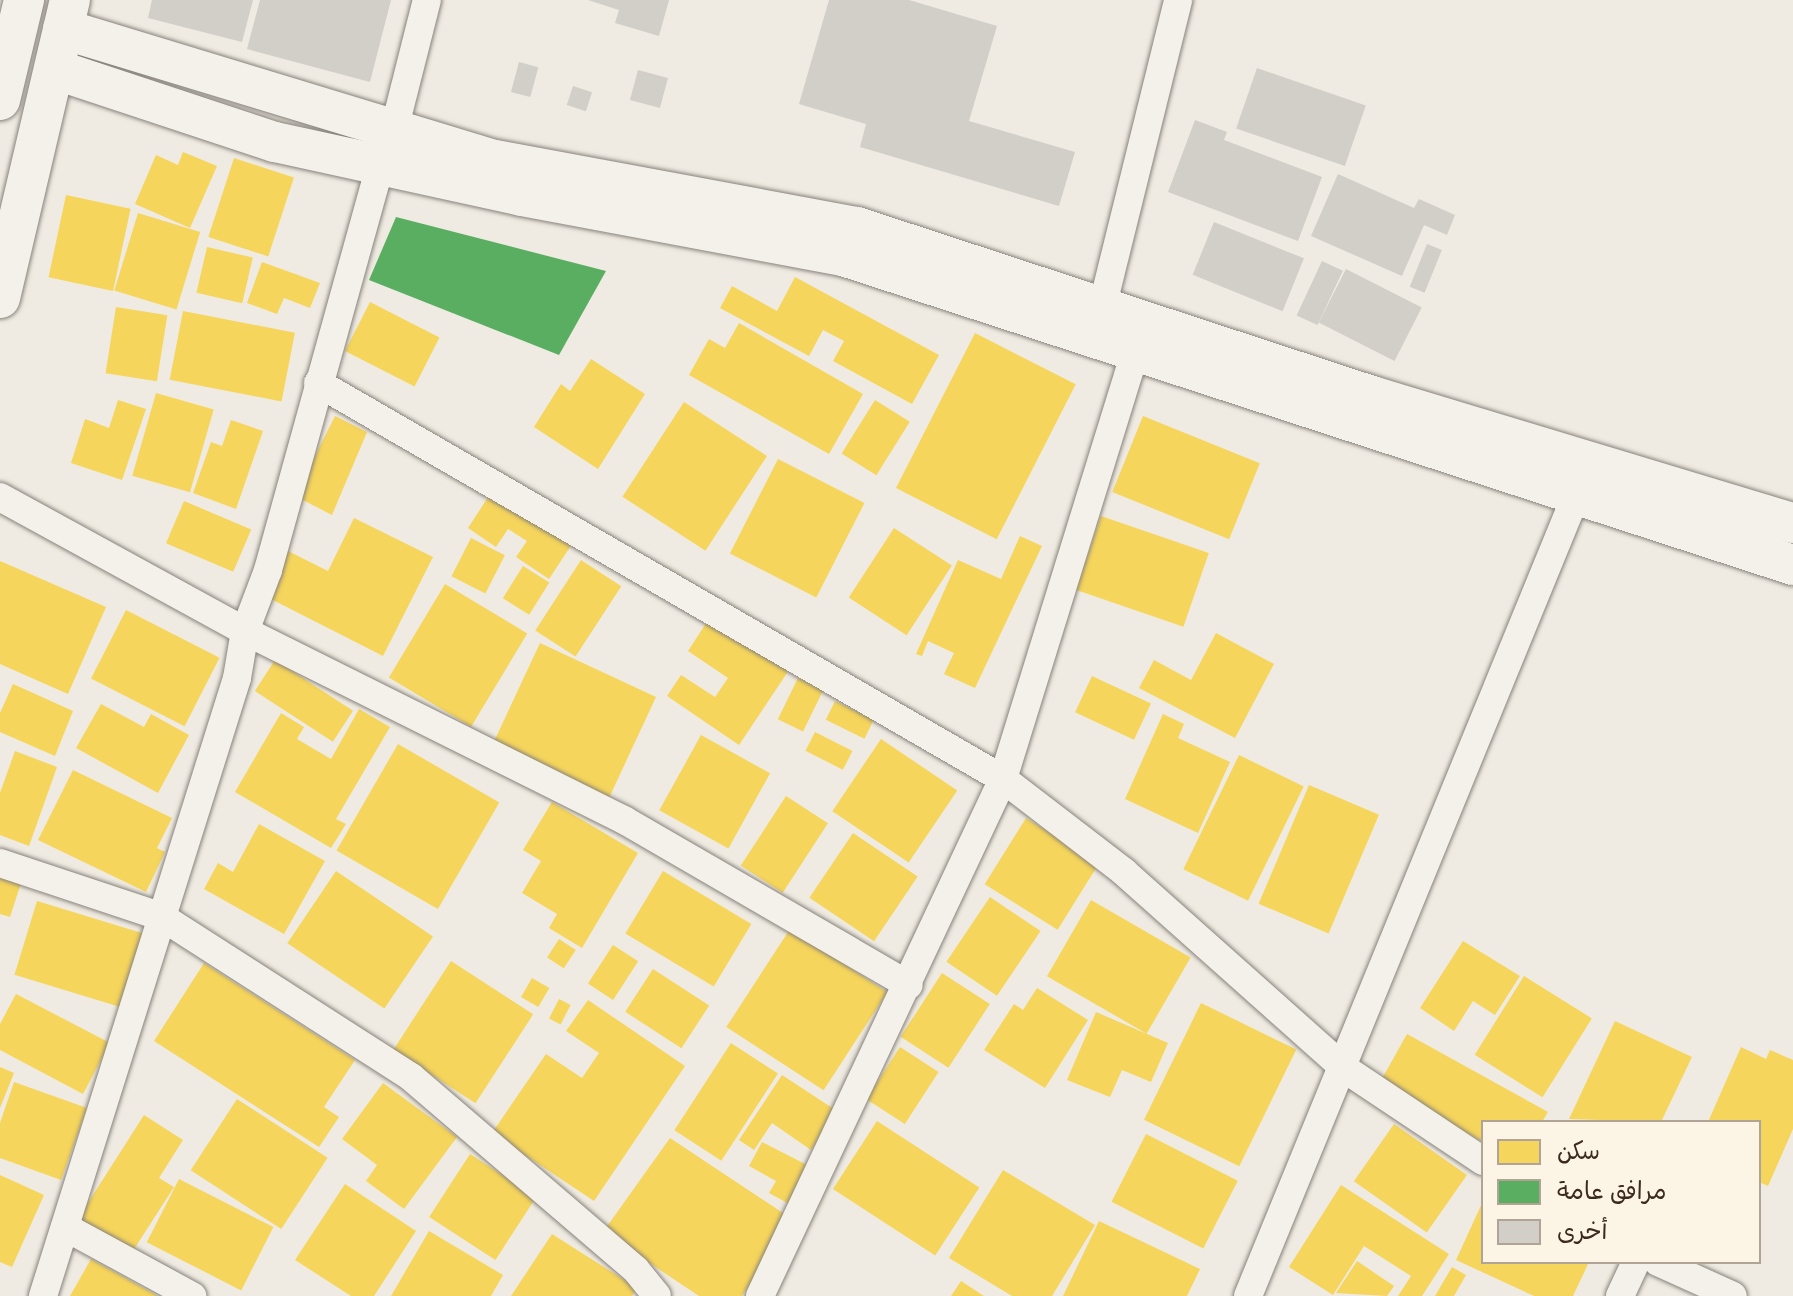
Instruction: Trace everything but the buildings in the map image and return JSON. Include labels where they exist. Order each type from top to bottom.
[{"type":"street","points":[[2,82],[24,0]]},
{"type":"street","points":[[43,1296],[237,678],[245,631],[268,570],[427,0]]},
{"type":"street","points":[[1102,308],[1178,0]]},
{"type":"street","points":[[0,298],[66,15],[387,148],[843,256],[1793,565]]},
{"type":"street","points":[[54,69],[275,142],[387,148],[495,160],[857,227],[1375,397],[1793,523]]},
{"type":"street","points":[[760,1296],[909,985],[1003,779],[1135,352]]},
{"type":"street","points":[[318,383],[1003,779],[1124,872],[1345,1069],[1481,1160]]},
{"type":"street","points":[[1248,1296],[1345,1069],[1577,493]]},
{"type":"street","points":[[0,497],[245,631],[624,820],[909,985]]},
{"type":"street","points":[[0,863],[162,917],[411,1077],[636,1270],[657,1296]]},
{"type":"street","points":[[65,1227],[192,1296]]},
{"type":"street","points":[[1620,1296],[1635,1264]]},
{"type":"street","points":[[1662,1264],[1733,1296]]}]
